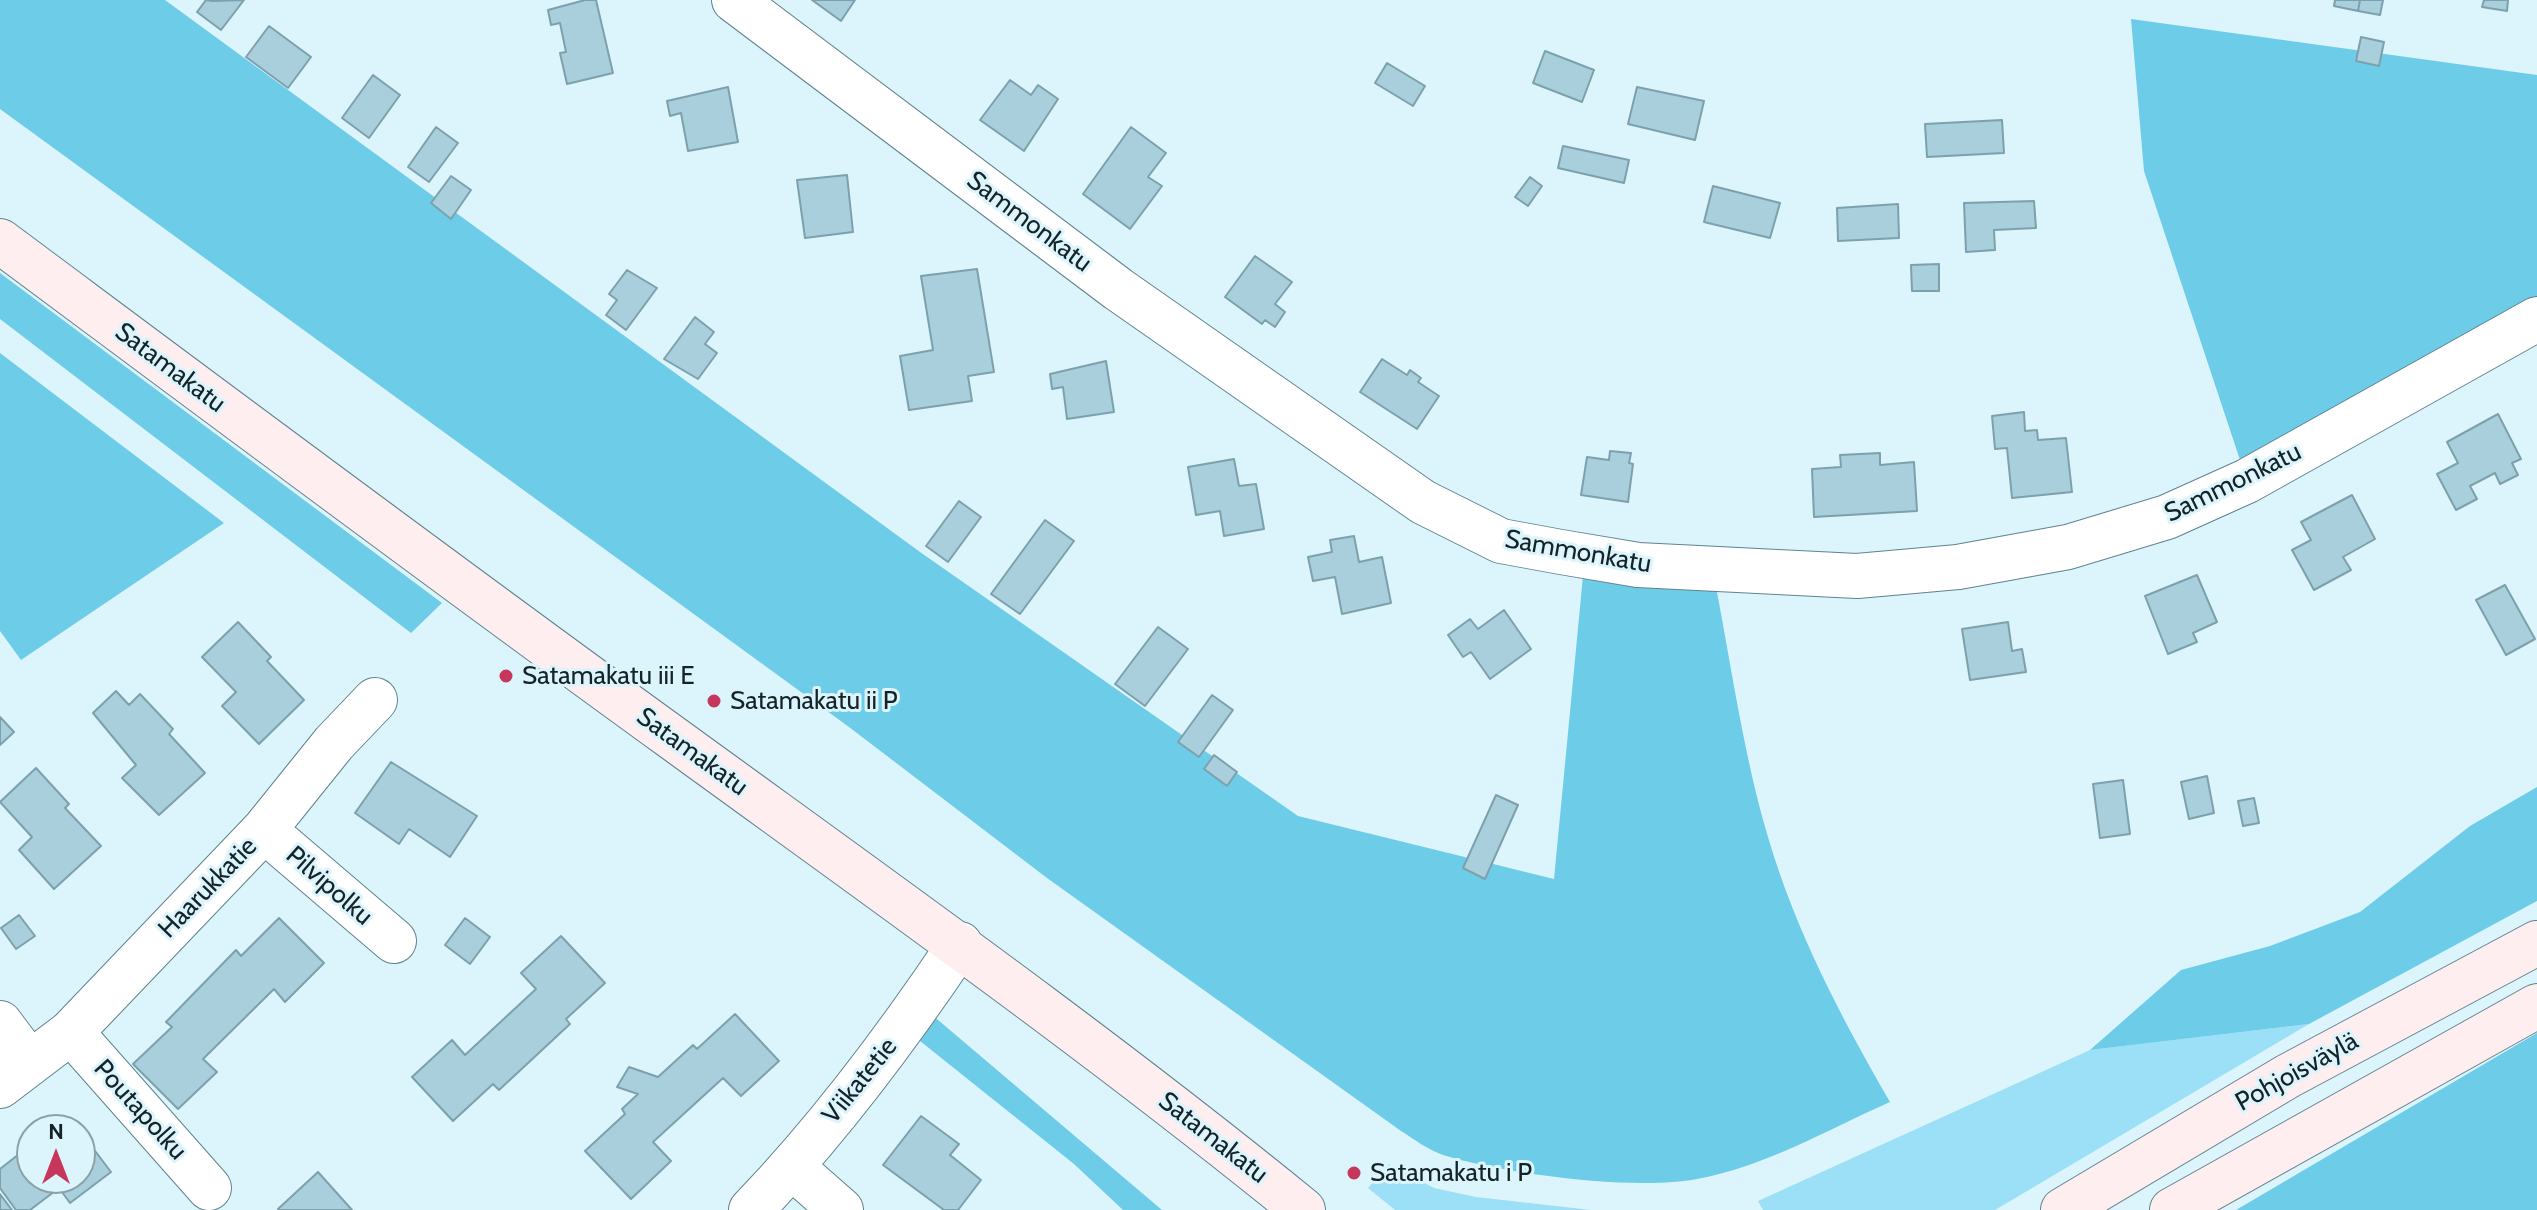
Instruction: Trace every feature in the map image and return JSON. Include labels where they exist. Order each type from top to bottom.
[{"type":"street","name":"Sammonkatu","points":[[734,0],[1118,289],[1423,502],[1501,541],[1561,552],[1638,565],[1857,576],[1958,567],[2068,547],[2167,517],[2247,481],[2537,319]]},
{"type":"street","name":"Satamakatu","points":[[0,241],[454,579],[960,944],[1196,1123],[1303,1210]]},
{"type":"street","name":"Haarukkatie","points":[[0,1023],[15,1075],[71,1032],[264,830],[334,743],[375,700]]},
{"type":"street","name":"Pilvipolku","points":[[264,830],[394,941]]},
{"type":"street","name":"Pohjoisväylä","points":[[2063,1210],[2288,1076],[2537,943]]},
{"type":"street","name":"Viikatetie","points":[[751,1210],[792,1167],[903,1027],[960,944]]},
{"type":"street","points":[[2172,1210],[2537,1006]]},
{"type":"street","name":"Poutapolku","points":[[71,1032],[209,1188]]},
{"type":"street","points":[[792,1167],[841,1210]]},
{"type":"shaded area","points":[[0,0],[165,0],[920,552],[1298,816],[1554,879],[1583,576],[1716,587],[1752,775],[1779,872],[1821,973],[1890,1102],[1747,1166],[1697,1179],[1671,1182],[1606,1182],[1534,1174],[1469,1162],[1427,1147],[1047,878],[849,727],[0,109]]},
{"type":"shaded area","points":[[2131,19],[2537,75],[2537,300],[2241,463],[2144,171]]},
{"type":"shaded area","points":[[0,273],[442,603],[411,633],[0,319]]},
{"type":"shaded area","points":[[0,353],[224,523],[21,660],[0,631]]},
{"type":"shaded area","points":[[2537,787],[2537,901],[2309,1024],[2090,1050],[2181,970],[2270,946],[2360,912],[2470,826]]},
{"type":"shaded area","points":[[931,1014],[1162,1210],[1123,1210],[1074,1164],[915,1037]]},
{"type":"shaded area","points":[[2309,1024],[1995,1210],[1763,1210],[1758,1201],[2090,1050]]},
{"type":"shaded area","points":[[2537,1033],[2537,1210],[2236,1210]]},
{"type":"shaded area","points":[[1389,1164],[1434,1188],[1476,1197],[1591,1210],[1395,1210],[1368,1188]]},
{"type":"building","points":[[206,0],[244,0],[221,30],[197,12]]},
{"type":"building","points":[[596,0],[613,73],[567,84],[560,53],[566,52],[560,23],[551,25],[548,10]]},
{"type":"building","points":[[812,0],[855,0],[841,21]]},
{"type":"building","points":[[2335,0],[2360,0],[2358,11],[2334,6]]},
{"type":"building","points":[[2360,0],[2383,0],[2380,15],[2358,11]]},
{"type":"building","points":[[2484,0],[2508,0],[2507,11],[2482,7]]},
{"type":"building","points":[[269,26],[311,57],[288,88],[246,57]]},
{"type":"building","points":[[2361,37],[2384,42],[2379,66],[2356,61]]},
{"type":"building","points":[[1545,51],[1594,70],[1582,102],[1533,83]]},
{"type":"building","points":[[1387,63],[1425,86],[1413,106],[1375,83]]},
{"type":"building","points":[[373,75],[400,95],[369,138],[342,118]]},
{"type":"building","points":[[1010,80],[1031,95],[1038,85],[1058,99],[1024,151],[980,120]]},
{"type":"building","points":[[728,87],[738,142],[688,151],[681,113],[670,116],[667,101]]},
{"type":"building","points":[[1637,87],[1704,101],[1695,140],[1628,124]]},
{"type":"building","points":[[2002,120],[2004,153],[1927,157],[1925,124]]},
{"type":"building","points":[[436,127],[458,143],[429,182],[408,167]]},
{"type":"building","points":[[1131,127],[1166,153],[1148,177],[1162,186],[1130,229],[1083,194]]},
{"type":"building","points":[[1563,146],[1629,160],[1624,183],[1558,168]]},
{"type":"building","points":[[847,175],[853,232],[805,238],[797,180]]},
{"type":"building","points":[[451,176],[471,190],[451,219],[431,203]]},
{"type":"building","points":[[1530,177],[1542,186],[1528,206],[1515,197]]},
{"type":"building","points":[[1713,186],[1780,203],[1770,238],[1704,222]]},
{"type":"building","points":[[2034,201],[2036,228],[1994,230],[1995,250],[1966,252],[1964,203]]},
{"type":"building","points":[[1898,204],[1899,238],[1838,241],[1837,208]]},
{"type":"building","points":[[1255,256],[1292,282],[1275,304],[1285,312],[1275,327],[1265,320],[1262,324],[1225,297]]},
{"type":"building","points":[[1939,264],[1939,291],[1912,291],[1911,265]]},
{"type":"building","points":[[977,269],[994,372],[968,376],[972,401],[909,410],[900,356],[933,350],[921,276]]},
{"type":"building","points":[[627,270],[657,288],[626,330],[606,315],[617,300],[609,294]]},
{"type":"building","points":[[695,317],[714,332],[705,344],[717,353],[698,379],[664,359]]},
{"type":"building","points":[[1382,359],[1407,375],[1410,370],[1421,378],[1418,382],[1439,396],[1417,429],[1360,392]]},
{"type":"building","points":[[1106,361],[1114,412],[1067,419],[1063,387],[1052,389],[1050,374]]},
{"type":"building","points":[[2024,412],[2025,431],[2037,430],[2038,440],[2066,438],[2072,492],[2012,498],[2007,448],[1995,449],[1992,416]]},
{"type":"building","points":[[2498,414],[2521,459],[2512,463],[2518,475],[2500,484],[2495,473],[2470,486],[2477,499],[2456,510],[2437,474],[2458,463],[2447,442]]},
{"type":"building","points":[[1610,451],[1631,453],[1629,463],[1633,464],[1628,502],[1581,495],[1587,457],[1609,460]]},
{"type":"building","points":[[1880,453],[1880,465],[1914,462],[1917,511],[1814,517],[1812,469],[1841,467],[1840,455]]},
{"type":"building","points":[[1234,459],[1239,486],[1256,484],[1264,529],[1224,536],[1220,511],[1196,515],[1188,467]]},
{"type":"building","points":[[2352,495],[2375,539],[2343,557],[2351,570],[2314,590],[2292,550],[2311,540],[2301,522]]},
{"type":"building","points":[[959,501],[981,517],[948,562],[926,546]]},
{"type":"building","points":[[1045,520],[1074,541],[1020,614],[991,594]]},
{"type":"building","points":[[1354,536],[1359,562],[1382,557],[1391,603],[1342,614],[1335,577],[1313,581],[1308,557],[1332,552],[1330,540]]},
{"type":"building","points":[[2197,575],[2217,622],[2193,633],[2197,642],[2168,654],[2145,596]]},
{"type":"building","points":[[2505,585],[2535,639],[2506,655],[2476,600]]},
{"type":"building","points":[[1504,610],[1531,649],[1490,679],[1471,652],[1463,657],[1448,635],[1470,619],[1478,629]]},
{"type":"building","points":[[238,622],[271,657],[267,661],[304,700],[259,744],[222,706],[236,692],[202,657]]},
{"type":"building","points":[[2008,622],[2012,651],[2022,649],[2026,672],[1970,680],[1962,629]]},
{"type":"building","points":[[1158,627],[1188,649],[1145,706],[1115,684]]},
{"type":"building","points":[[116,691],[129,705],[140,694],[173,729],[169,734],[205,773],[159,815],[122,778],[136,765],[93,713]]},
{"type":"building","points":[[1212,695],[1233,710],[1199,757],[1178,742]]},
{"type":"building","points":[[0,717],[14,732],[0,745]]},
{"type":"building","points":[[1214,755],[1237,772],[1227,786],[1204,769]]},
{"type":"building","points":[[391,762],[477,816],[450,857],[409,829],[399,844],[355,813]]},
{"type":"building","points":[[36,768],[69,804],[65,808],[101,846],[54,889],[19,850],[32,837],[0,802]]},
{"type":"building","points":[[2207,776],[2214,813],[2189,819],[2181,782]]},
{"type":"building","points":[[2123,780],[2130,834],[2100,838],[2093,784]]},
{"type":"building","points":[[1496,795],[1518,805],[1485,879],[1463,868]]},
{"type":"building","points":[[2254,798],[2259,823],[2243,826],[2238,801]]},
{"type":"building","points":[[19,915],[35,936],[16,949],[1,928]]},
{"type":"building","points":[[279,918],[324,963],[285,1002],[274,989],[203,1059],[217,1072],[178,1109],[133,1064],[172,1027],[166,1022],[236,950],[241,956]]},
{"type":"building","points":[[465,918],[490,937],[470,964],[445,945]]},
{"type":"building","points":[[561,936],[605,983],[566,1019],[570,1024],[499,1090],[493,1084],[453,1121],[412,1077],[452,1040],[465,1055],[536,989],[521,973]]},
{"type":"building","points":[[735,1014],[779,1061],[741,1096],[723,1078],[653,1142],[671,1161],[631,1199],[585,1151],[625,1114],[622,1109],[638,1094],[617,1087],[629,1067],[658,1077],[693,1045],[697,1049]]},
{"type":"building","points":[[921,1116],[959,1144],[950,1155],[981,1180],[958,1210],[944,1210],[883,1165]]},
{"type":"building","points":[[96,1152],[111,1172],[96,1183]]},
{"type":"building","points":[[16,1156],[16,1194],[51,1194],[30,1210],[16,1210],[0,1188],[0,1169]]},
{"type":"building","points":[[318,1172],[352,1210],[278,1209]]},
{"type":"building","points":[[0,1194],[12,1210],[0,1210]]},
{"type":"building","points":[[63,1194],[82,1194],[70,1203]]},
{"type":"place","name":"Satamakatu iii E","points":[[506,676]]},
{"type":"place","name":"Satamakatu ii P","points":[[714,701]]},
{"type":"place","name":"Satamakatu i P","points":[[1354,1173]]}]
